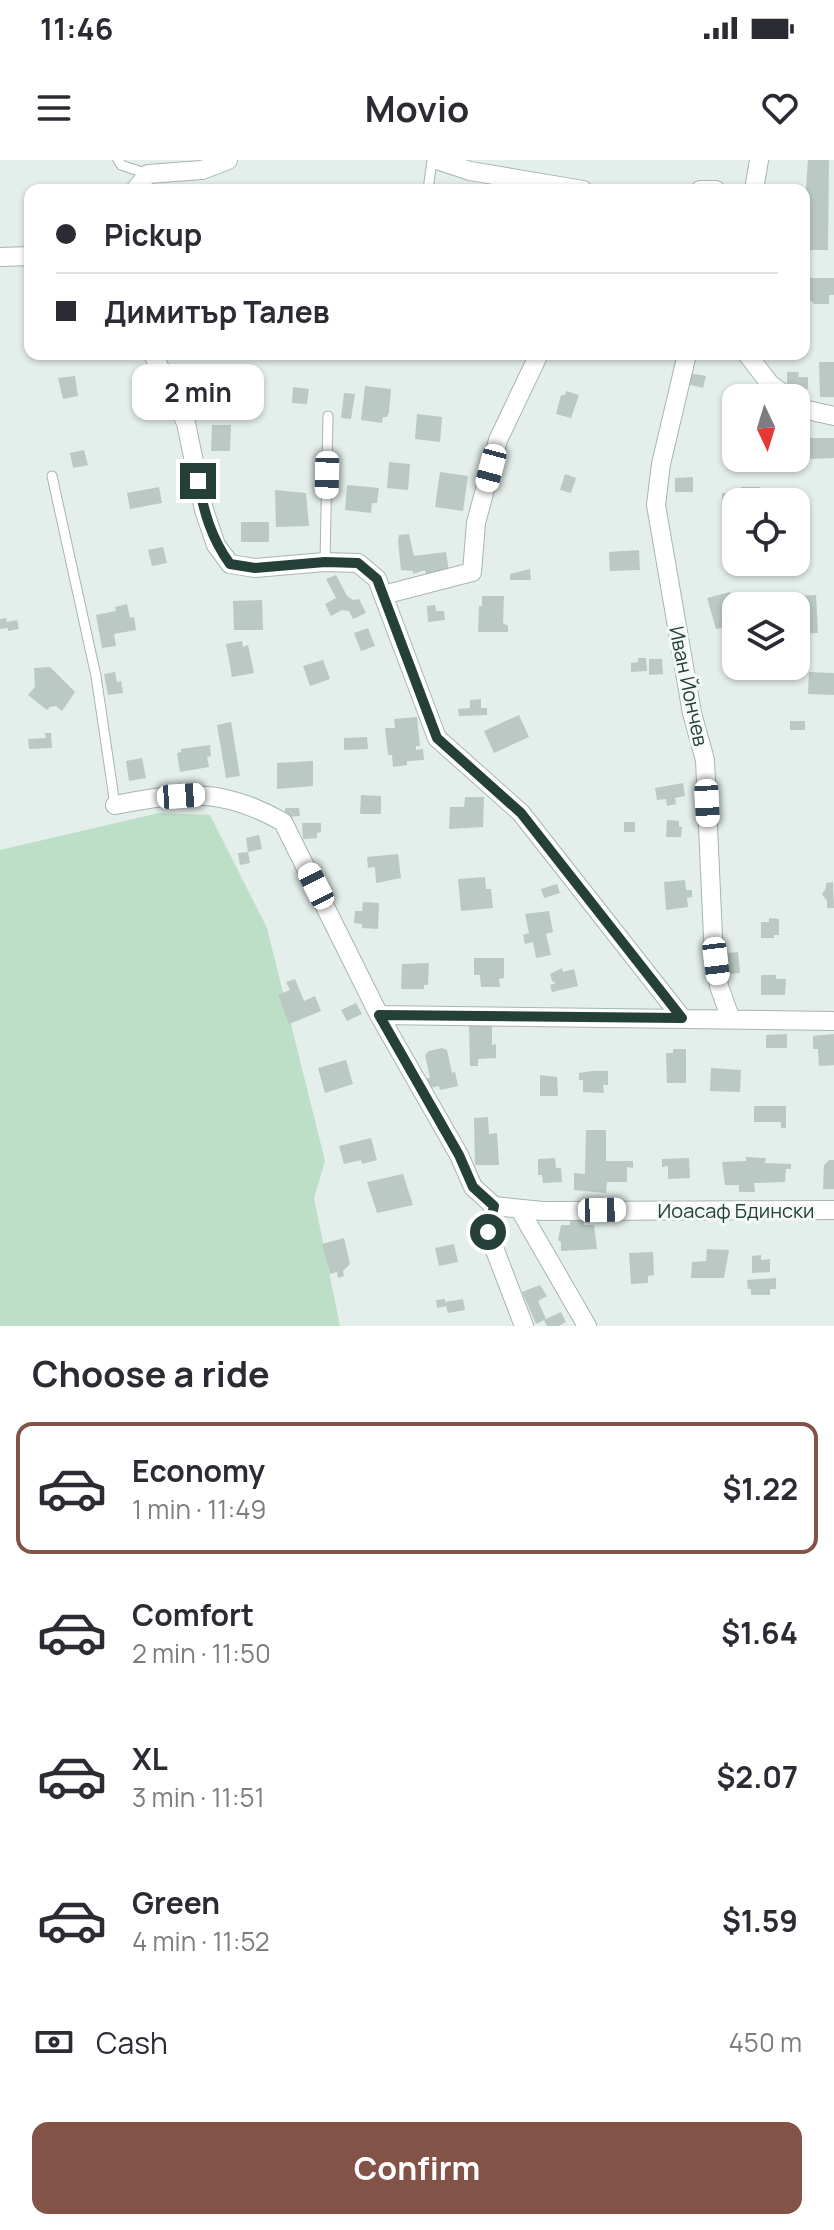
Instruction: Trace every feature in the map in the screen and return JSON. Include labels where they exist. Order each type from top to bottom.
[{"type":"street","points":[[140,184],[148,174],[202,170],[228,160]]},
{"type":"street","points":[[434,160],[470,171],[547,184]]},
{"type":"street","points":[[755,184],[759,160]]},
{"type":"street","points":[[0,257],[24,256]]},
{"type":"street","points":[[156,360],[186,423],[204,510],[216,545],[230,564],[255,568],[325,562],[358,563],[377,579],[437,738],[521,813],[682,1018]]},
{"type":"street","points":[[383,595],[472,572],[476,523],[498,440],[536,360]]},
{"type":"street","name":"Иван Йончев","points":[[686,360],[661,464],[656,505],[692,713],[705,760],[713,937],[719,986],[731,1020]]},
{"type":"street","points":[[752,360],[770,384]]},
{"type":"street","points":[[810,411],[834,416]]},
{"type":"street","points":[[115,805],[151,798],[212,794],[256,806],[283,822],[379,1015],[459,1155],[473,1187],[494,1206],[488,1232],[524,1326]]},
{"type":"street","points":[[379,1015],[834,1021]]},
{"type":"street","name":"Иоасаф Бдински","points":[[494,1206],[520,1210],[834,1210]]},
{"type":"street","points":[[520,1210],[587,1326]]},
{"type":"lane","points":[[118,160],[121,165],[148,174]]},
{"type":"lane","points":[[429,184],[434,160]]},
{"type":"lane","points":[[325,562],[328,416]]},
{"type":"lane","points":[[52,476],[96,676],[115,805]]},
{"type":"green space","points":[[159,813],[210,815],[267,928],[325,1161],[314,1198],[340,1326],[0,1326],[0,850]]},
{"type":"building","points":[[808,160],[829,160],[828,250],[810,250],[810,184],[806,184]]},
{"type":"building","points":[[810,278],[834,278],[834,295],[829,295],[829,304],[814,304],[810,300]]},
{"type":"building","points":[[819,362],[834,362],[834,397],[820,397]]},
{"type":"building","points":[[787,372],[799,372],[798,377],[808,377],[808,384],[787,384]]},
{"type":"building","points":[[689,373],[706,376],[703,388],[687,384]]},
{"type":"building","points":[[75,376],[78,396],[63,399],[58,378]]},
{"type":"building","points":[[365,386],[391,389],[389,412],[382,423],[361,420]]},
{"type":"building","points":[[293,387],[309,389],[307,404],[292,403]]},
{"type":"building","points":[[566,391],[579,395],[571,418],[556,414],[561,395],[565,395]]},
{"type":"building","points":[[344,393],[355,394],[351,419],[341,418]]},
{"type":"building","points":[[417,414],[442,417],[440,442],[415,439]]},
{"type":"building","points":[[212,425],[231,425],[230,451],[211,451]]},
{"type":"building","points":[[810,438],[834,438],[834,458],[810,459]]},
{"type":"building","points":[[84,450],[88,465],[73,468],[70,453]]},
{"type":"building","points":[[389,462],[410,464],[408,490],[387,488]]},
{"type":"building","points":[[440,472],[468,476],[463,511],[435,507]]},
{"type":"building","points":[[565,474],[576,478],[571,493],[560,490]]},
{"type":"building","points":[[693,477],[693,492],[675,492],[675,478]]},
{"type":"building","points":[[347,485],[379,488],[377,503],[372,503],[371,513],[345,510]]},
{"type":"building","points":[[159,487],[162,503],[130,509],[127,493]]},
{"type":"building","points":[[275,490],[306,493],[309,526],[276,527]]},
{"type":"building","points":[[241,522],[269,522],[269,542],[241,542]]},
{"type":"building","points":[[409,534],[414,556],[446,552],[449,572],[426,575],[425,570],[413,574],[413,571],[401,570],[399,535]]},
{"type":"building","points":[[163,547],[167,563],[152,566],[148,550]]},
{"type":"building","points":[[639,550],[640,570],[610,571],[609,552]]},
{"type":"building","points":[[530,569],[531,580],[510,580],[510,574]]},
{"type":"building","points":[[336,575],[347,596],[353,600],[359,599],[366,613],[353,619],[349,611],[342,610],[331,616],[325,604],[336,598],[326,579]]},
{"type":"building","points":[[722,594],[722,628],[716,629],[707,598]]},
{"type":"building","points":[[810,595],[816,595],[818,633],[810,633]]},
{"type":"building","points":[[482,596],[504,596],[503,623],[508,626],[508,632],[478,632]]},
{"type":"building","points":[[262,600],[263,630],[234,630],[233,601]]},
{"type":"building","points":[[127,604],[136,630],[114,634],[116,646],[102,648],[96,615],[116,611],[115,607]]},
{"type":"building","points":[[435,605],[436,611],[444,611],[445,620],[428,622],[427,606]]},
{"type":"building","points":[[6,618],[7,622],[17,620],[19,629],[0,629],[0,619]]},
{"type":"building","points":[[368,628],[375,646],[361,651],[354,633]]},
{"type":"building","points":[[242,641],[243,647],[248,645],[254,673],[232,677],[226,644]]},
{"type":"building","points":[[638,658],[646,658],[647,671],[631,672],[631,663],[638,662]]},
{"type":"building","points":[[649,659],[662,659],[663,674],[649,675]]},
{"type":"building","points":[[323,660],[330,679],[310,686],[303,666]]},
{"type":"building","points":[[50,667],[75,692],[62,711],[56,706],[47,710],[28,695],[35,687],[34,668]]},
{"type":"building","points":[[115,672],[117,682],[121,681],[123,693],[108,695],[104,674]]},
{"type":"building","points":[[810,672],[834,673],[834,695],[808,694]]},
{"type":"building","points":[[481,699],[481,708],[487,708],[487,715],[459,716],[458,709],[470,708],[470,700]]},
{"type":"building","points":[[519,715],[529,737],[494,753],[484,731]]},
{"type":"building","points":[[417,717],[420,746],[416,746],[416,750],[423,749],[424,760],[407,761],[407,765],[393,767],[392,755],[388,755],[385,728],[395,728],[394,719]]},
{"type":"building","points":[[790,721],[805,721],[805,730],[790,730]]},
{"type":"building","points":[[231,722],[240,776],[226,778],[217,725]]},
{"type":"building","points":[[45,733],[51,733],[52,748],[29,749],[28,739],[46,738]]},
{"type":"building","points":[[367,737],[368,749],[344,750],[344,738]]},
{"type":"building","points":[[210,745],[211,756],[207,757],[209,767],[180,772],[177,753],[181,749]]},
{"type":"building","points":[[142,758],[146,778],[129,781],[126,761]]},
{"type":"building","points":[[313,761],[313,786],[277,789],[277,763]]},
{"type":"building","points":[[683,783],[685,796],[675,798],[676,804],[667,806],[666,799],[657,800],[655,788]]},
{"type":"building","points":[[361,795],[381,796],[381,814],[360,814]]},
{"type":"building","points":[[465,797],[484,797],[483,827],[449,829],[450,807],[464,807]]},
{"type":"building","points":[[285,808],[299,808],[300,816],[286,817]]},
{"type":"building","points":[[667,820],[679,821],[681,837],[666,837]]},
{"type":"building","points":[[624,822],[635,822],[635,832],[624,832]]},
{"type":"building","points":[[302,823],[321,823],[317,838],[303,839]]},
{"type":"building","points":[[259,835],[262,849],[248,852],[246,838]]},
{"type":"building","points":[[248,852],[250,863],[240,865],[238,853]]},
{"type":"building","points":[[398,854],[401,878],[376,883],[375,867],[368,868],[367,857]]},
{"type":"building","points":[[485,877],[486,889],[491,889],[493,908],[461,911],[458,879]]},
{"type":"building","points":[[685,880],[686,890],[692,890],[692,897],[687,898],[688,907],[666,910],[664,882]]},
{"type":"building","points":[[833,882],[834,908],[827,908],[822,894],[826,883]]},
{"type":"building","points":[[557,884],[560,893],[544,898],[541,889]]},
{"type":"building","points":[[363,902],[379,903],[378,929],[362,928],[362,924],[354,923],[355,911],[362,911]]},
{"type":"building","points":[[549,911],[553,932],[546,934],[551,955],[536,958],[533,942],[525,944],[523,935],[529,933],[525,914]]},
{"type":"building","points":[[769,918],[779,919],[779,935],[761,938],[761,922],[769,922]]},
{"type":"building","points":[[738,952],[740,973],[729,974],[727,953]]},
{"type":"building","points":[[474,958],[504,958],[504,978],[499,979],[500,987],[481,987],[480,975],[474,975]]},
{"type":"building","points":[[429,963],[428,985],[424,985],[424,989],[401,989],[402,964]]},
{"type":"building","points":[[562,968],[563,972],[574,969],[578,986],[552,992],[550,985],[556,983],[550,974]]},
{"type":"building","points":[[761,975],[786,979],[785,995],[761,995]]},
{"type":"building","points":[[295,979],[304,1001],[315,996],[321,1011],[289,1024],[278,995],[290,990],[286,982]]},
{"type":"building","points":[[356,1003],[362,1014],[347,1021],[341,1010]]},
{"type":"building","points":[[469,1026],[492,1026],[496,1058],[478,1059],[478,1066],[470,1066]]},
{"type":"building","points":[[787,1034],[787,1048],[766,1048],[766,1035]]},
{"type":"building","points":[[834,1034],[834,1065],[819,1066],[818,1049],[813,1049],[813,1036]]},
{"type":"building","points":[[442,1048],[447,1050],[458,1086],[440,1090],[439,1086],[430,1088],[425,1055]]},
{"type":"building","points":[[673,1049],[686,1049],[686,1083],[667,1083],[666,1053],[673,1053]]},
{"type":"building","points":[[346,1060],[353,1084],[325,1093],[318,1068]]},
{"type":"building","points":[[711,1068],[741,1070],[740,1092],[710,1091]]},
{"type":"building","points":[[608,1071],[608,1085],[603,1085],[604,1093],[583,1092],[583,1080],[579,1080],[579,1073]]},
{"type":"building","points":[[540,1075],[557,1077],[558,1096],[540,1096]]},
{"type":"building","points":[[754,1106],[786,1106],[786,1128],[781,1128],[781,1122],[754,1122]]},
{"type":"building","points":[[488,1117],[489,1134],[497,1133],[499,1165],[475,1165],[474,1118]]},
{"type":"building","points":[[586,1130],[606,1130],[606,1161],[633,1161],[633,1168],[627,1167],[627,1182],[607,1182],[606,1193],[574,1190],[574,1173],[585,1174]]},
{"type":"building","points":[[371,1138],[377,1160],[344,1164],[339,1146]]},
{"type":"building","points":[[746,1157],[766,1158],[765,1163],[791,1164],[791,1169],[786,1169],[785,1182],[754,1183],[755,1192],[739,1192],[739,1185],[725,1185],[722,1162],[746,1161]]},
{"type":"building","points":[[555,1158],[556,1168],[561,1168],[562,1182],[543,1183],[542,1175],[538,1175],[538,1159]]},
{"type":"building","points":[[689,1158],[690,1178],[668,1179],[668,1166],[662,1167],[662,1159]]},
{"type":"building","points":[[834,1160],[834,1189],[823,1189],[824,1165]]},
{"type":"building","points":[[403,1174],[413,1205],[377,1213],[367,1182]]},
{"type":"building","points":[[570,1218],[584,1218],[584,1225],[594,1225],[597,1249],[561,1251],[558,1240],[561,1225],[570,1225]]},
{"type":"building","points":[[344,1238],[350,1264],[343,1271],[344,1276],[338,1278],[337,1272],[330,1274],[322,1244]]},
{"type":"building","points":[[454,1244],[458,1262],[439,1266],[435,1248]]},
{"type":"building","points":[[707,1249],[729,1250],[724,1278],[691,1278],[692,1262],[706,1261]]},
{"type":"building","points":[[653,1252],[654,1275],[648,1276],[648,1283],[631,1284],[629,1253]]},
{"type":"building","points":[[761,1255],[761,1260],[770,1259],[770,1272],[752,1273],[752,1256]]},
{"type":"building","points":[[776,1278],[776,1289],[770,1289],[770,1295],[751,1295],[747,1280]]},
{"type":"building","points":[[540,1285],[547,1296],[538,1301],[546,1319],[536,1324],[522,1292]]},
{"type":"building","points":[[445,1299],[445,1302],[463,1299],[465,1310],[448,1313],[446,1306],[437,1308],[436,1300]]},
{"type":"building","points":[[561,1312],[566,1322],[559,1326],[547,1326],[544,1320]]},
{"type":"route","points":[[198,481],[216,545],[230,564],[255,568],[325,562],[358,563],[377,579],[437,738],[521,813],[682,1018],[379,1015],[459,1155],[473,1187],[494,1206],[488,1232]]}]
